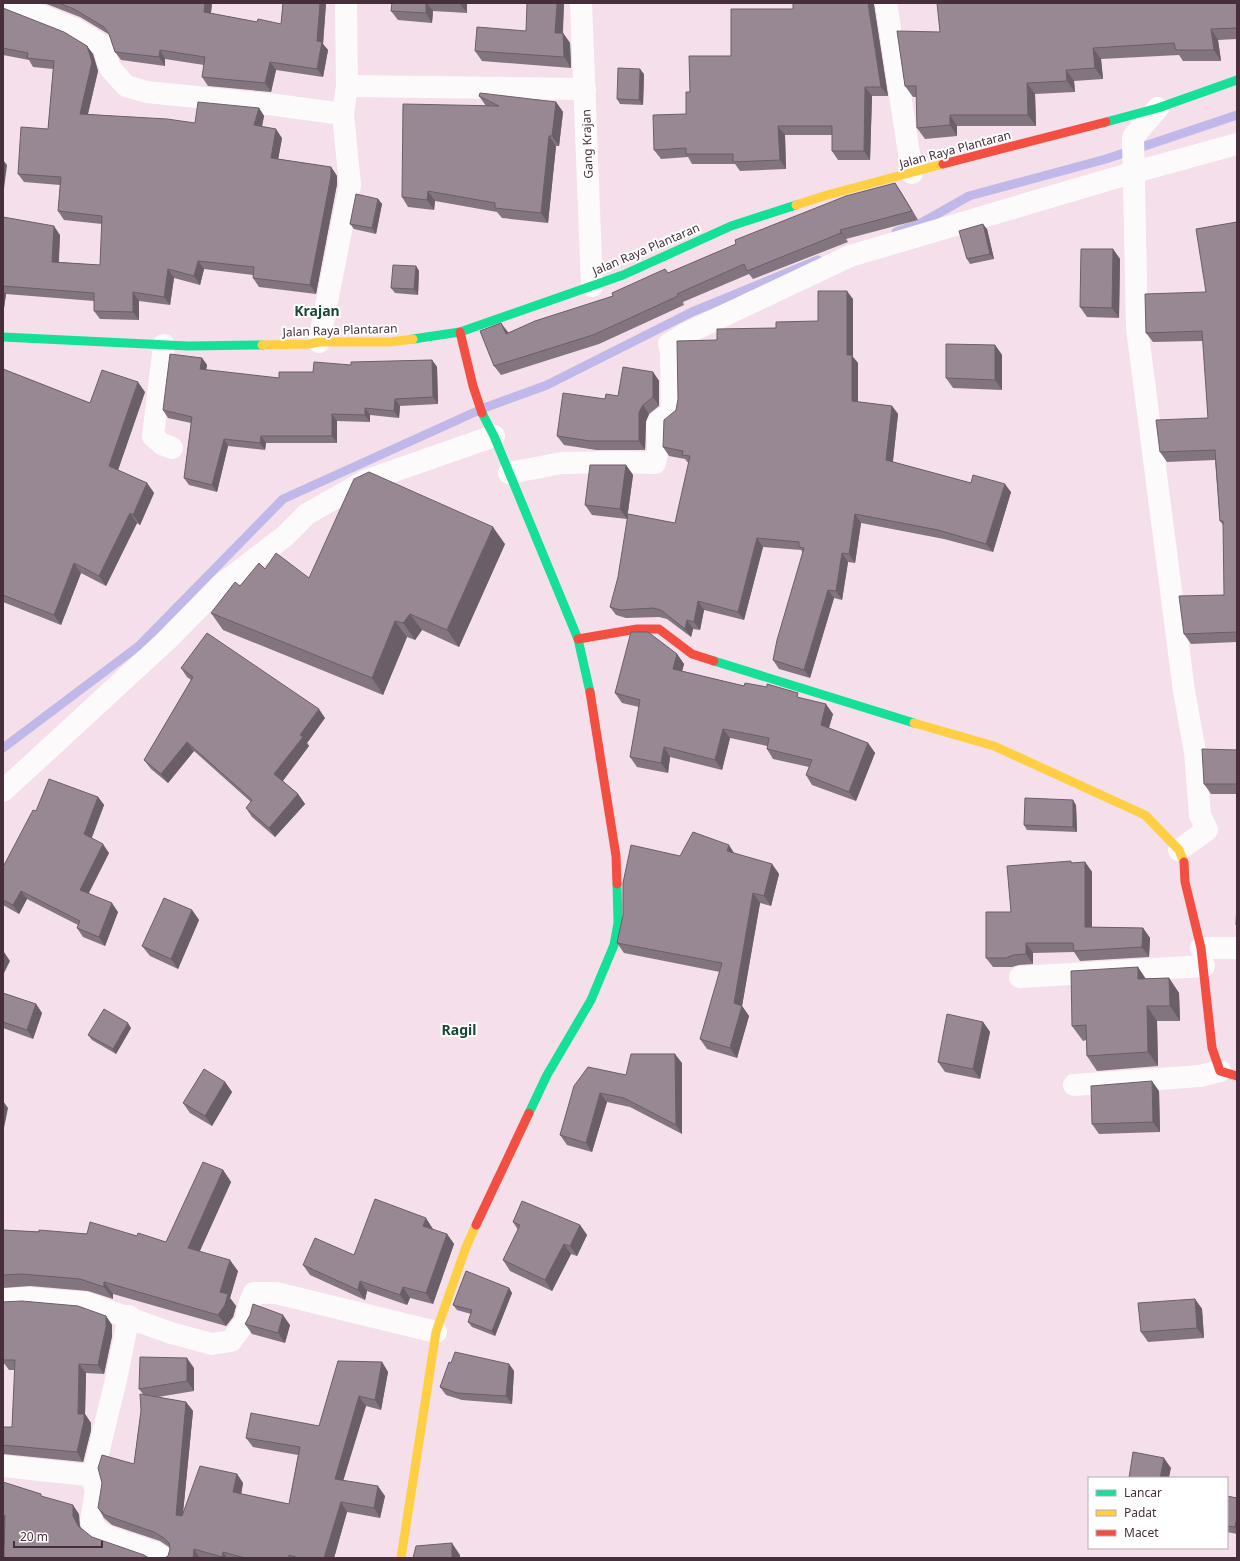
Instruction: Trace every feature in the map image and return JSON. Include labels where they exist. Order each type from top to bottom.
[{"type":"street","points":[[10,3],[75,29],[103,46],[110,68],[126,86],[147,92],[276,105],[343,114]]},
{"type":"street","points":[[319,342],[350,185],[343,114],[347,86],[346,3]]},
{"type":"street","name":"Gang Krajan","points":[[580,3],[585,88],[592,286]]},
{"type":"street","points":[[886,3],[912,173]]},
{"type":"street","name":"Jalan Raya Plantaran","points":[[3,337],[164,345],[309,344],[319,342],[390,342],[460,332],[623,275],[731,226],[827,195],[1158,108],[1237,80]]},
{"type":"street","points":[[347,86],[585,88]]},
{"type":"street","points":[[1158,108],[1133,137],[1135,172],[1137,328],[1184,690],[1196,752],[1200,816],[1207,830],[1179,850]]},
{"type":"street","points":[[509,473],[562,464],[621,462],[655,463],[658,449],[657,426],[660,420],[670,414],[672,408],[671,353],[669,344],[685,334],[850,256],[1135,172],[1237,144]]},
{"type":"street","points":[[400,1558],[436,1332],[469,1239],[547,1075],[591,1000],[614,945],[618,923],[616,856],[593,708],[578,639],[478,400],[460,332]]},
{"type":"street","points":[[164,345],[153,436],[162,444],[172,448]]},
{"type":"street","points":[[3,792],[167,640],[222,584],[285,536],[307,514],[365,481],[492,431]]},
{"type":"street","points":[[578,639],[637,629],[659,629],[692,654],[861,708],[994,746],[1145,815],[1179,850],[1184,863],[1185,882],[1202,957],[1212,1048],[1228,1073],[1074,1086]]},
{"type":"street","points":[[1020,977],[1202,957],[1237,948]]},
{"type":"street","points":[[3,1299],[28,1298],[87,1303],[129,1316],[170,1332],[212,1344],[230,1341],[245,1322],[254,1293],[276,1293],[436,1332]]},
{"type":"street","points":[[129,1316],[115,1384],[92,1478],[96,1491],[92,1520],[96,1529],[106,1536],[156,1553],[164,1558]]},
{"type":"street","points":[[3,1466],[87,1475],[92,1478]]},
{"type":"building","points":[[59,3],[205,3],[204,12],[257,22],[258,19],[281,24],[283,3],[320,3],[317,41],[322,42],[317,69],[270,62],[265,83],[202,77],[205,57],[160,50],[159,57],[115,52],[109,34],[104,27],[74,9]]},
{"type":"building","points":[[392,3],[426,3],[426,13],[391,11]]},
{"type":"building","points":[[527,3],[557,3],[555,33],[563,33],[564,57],[475,51],[477,27],[526,31]]},
{"type":"building","points":[[793,3],[868,3],[881,87],[865,87],[864,151],[832,151],[832,126],[778,126],[780,160],[733,162],[733,154],[686,154],[686,148],[654,150],[653,115],[686,114],[686,92],[690,92],[689,56],[731,56],[731,9],[793,9]]},
{"type":"building","points":[[937,3],[1237,3],[1237,28],[1211,29],[1214,50],[1176,50],[1174,43],[1093,48],[1095,68],[1066,70],[1067,81],[1027,83],[1028,115],[950,115],[950,125],[917,128],[916,86],[905,86],[897,31],[940,32]]},
{"type":"building","points":[[3,8],[64,32],[87,46],[92,62],[80,114],[167,119],[195,123],[198,102],[259,108],[254,125],[276,129],[271,158],[331,167],[331,176],[310,285],[253,278],[254,267],[198,261],[194,276],[168,269],[164,297],[133,292],[133,312],[94,311],[94,293],[3,286],[3,217],[54,226],[52,262],[100,265],[102,216],[58,211],[61,177],[18,174],[21,127],[48,129],[54,61],[27,58],[28,53],[3,48]]},
{"type":"building","points":[[618,68],[640,69],[639,100],[617,99]]},
{"type":"building","points":[[480,93],[556,102],[552,136],[549,136],[541,213],[495,208],[495,203],[428,191],[427,200],[402,197],[403,104],[499,106],[479,96]]},
{"type":"building","points":[[895,183],[912,211],[840,230],[841,233],[747,271],[744,264],[677,294],[678,296],[593,335],[494,366],[480,331],[501,323],[506,334],[535,321],[613,296],[612,293],[665,269],[668,273],[736,244],[735,240],[846,196]]},
{"type":"building","points":[[356,194],[378,199],[372,228],[350,224]]},
{"type":"building","points":[[1237,222],[1237,632],[1184,634],[1179,596],[1224,595],[1223,521],[1220,521],[1215,450],[1160,452],[1156,420],[1208,418],[1202,331],[1146,333],[1145,294],[1206,292],[1196,229]]},
{"type":"building","points":[[983,224],[990,254],[967,259],[959,231]]},
{"type":"building","points":[[1081,249],[1113,249],[1112,308],[1080,307]]},
{"type":"building","points":[[393,265],[416,266],[414,289],[391,288]]},
{"type":"building","points":[[818,291],[847,291],[847,355],[852,355],[852,401],[892,406],[886,460],[971,483],[973,475],[1005,484],[986,544],[938,530],[855,514],[849,554],[842,553],[836,591],[828,590],[804,670],[773,660],[777,640],[804,548],[799,547],[799,542],[757,538],[738,612],[698,601],[694,622],[687,620],[685,629],[661,610],[653,608],[620,610],[610,607],[618,577],[628,514],[675,523],[690,456],[682,455],[683,451],[663,447],[664,420],[676,410],[678,399],[677,341],[717,340],[717,329],[776,328],[776,322],[818,321]]},
{"type":"building","points":[[946,344],[995,345],[995,380],[946,378]]},
{"type":"building","points":[[170,354],[202,358],[200,369],[279,378],[279,372],[313,372],[314,362],[351,365],[351,362],[432,360],[433,397],[395,399],[394,411],[365,408],[365,415],[332,414],[332,436],[261,436],[260,443],[224,439],[212,485],[184,478],[192,417],[163,410]]},
{"type":"building","points":[[623,367],[653,372],[653,397],[643,405],[639,412],[639,441],[590,441],[557,436],[563,393],[605,399],[606,394],[618,396]]},
{"type":"building","points":[[3,369],[90,403],[102,370],[138,382],[109,466],[147,483],[133,515],[130,513],[99,576],[74,563],[54,615],[3,595]]},
{"type":"building","points":[[590,465],[626,465],[620,509],[585,505]]},
{"type":"building","points":[[369,472],[493,527],[447,630],[410,614],[403,623],[395,621],[372,678],[211,613],[235,582],[240,586],[259,563],[265,569],[276,553],[309,578],[354,479]]},
{"type":"building","points":[[631,632],[648,632],[677,654],[673,669],[744,686],[745,683],[767,687],[767,684],[798,693],[797,697],[826,704],[821,725],[868,743],[849,792],[806,775],[812,760],[767,749],[769,738],[723,729],[715,760],[664,747],[661,763],[630,757],[640,700],[615,693]]},
{"type":"building","points":[[207,633],[319,709],[300,735],[303,737],[274,774],[298,794],[269,828],[246,808],[252,800],[187,742],[161,774],[144,760],[193,677],[181,668]]},
{"type":"building","points":[[1202,749],[1237,750],[1237,784],[1204,784]]},
{"type":"building","points":[[49,779],[98,797],[84,834],[103,844],[80,890],[112,903],[99,937],[77,928],[80,921],[21,891],[13,905],[3,900],[3,867],[33,810],[36,811]]},
{"type":"building","points":[[1025,798],[1073,800],[1073,827],[1024,825]]},
{"type":"building","points":[[693,832],[729,845],[727,851],[772,864],[764,896],[753,893],[734,1003],[742,1006],[730,1048],[700,1039],[722,963],[617,943],[623,915],[623,883],[631,845],[680,856]]},
{"type":"building","points":[[1071,861],[1071,863],[1085,862],[1085,927],[1143,928],[1142,947],[1074,951],[1073,943],[1026,943],[1026,954],[1013,955],[1006,958],[986,958],[986,912],[1011,912],[1007,866]]},
{"type":"building","points":[[164,898],[192,910],[171,959],[142,946]]},
{"type":"building","points":[[1237,901],[1237,925],[1236,925]]},
{"type":"building","points":[[1138,967],[1138,979],[1169,978],[1170,1006],[1147,1006],[1148,1052],[1087,1056],[1086,1025],[1072,1026],[1071,971]]},
{"type":"building","points":[[3,993],[36,1004],[27,1030],[3,1022]]},
{"type":"building","points":[[104,1009],[128,1023],[113,1049],[88,1035]]},
{"type":"building","points":[[947,1014],[983,1022],[973,1069],[938,1062]]},
{"type":"building","points":[[631,1054],[675,1054],[676,1125],[624,1098],[600,1093],[586,1143],[560,1135],[574,1086],[588,1067],[626,1075]]},
{"type":"building","points":[[204,1069],[225,1082],[205,1116],[183,1103]]},
{"type":"building","points":[[1152,1081],[1153,1122],[1092,1124],[1091,1086]]},
{"type":"building","points":[[203,1162],[223,1170],[188,1248],[230,1260],[220,1292],[228,1294],[225,1305],[218,1315],[104,1282],[104,1287],[80,1279],[22,1274],[3,1275],[3,1230],[39,1232],[39,1230],[87,1234],[90,1222],[137,1236],[138,1233],[166,1242]]},
{"type":"building","points":[[375,1199],[426,1218],[423,1226],[447,1234],[426,1293],[403,1287],[400,1295],[360,1281],[358,1290],[303,1265],[315,1238],[354,1255]]},
{"type":"building","points":[[522,1201],[580,1225],[570,1246],[564,1244],[545,1280],[503,1260],[520,1225],[513,1222]]},
{"type":"building","points":[[466,1271],[509,1288],[492,1331],[468,1322],[472,1310],[453,1305]]},
{"type":"building","points":[[1195,1299],[1197,1328],[1141,1332],[1138,1303]]},
{"type":"building","points":[[22,1301],[78,1306],[106,1316],[106,1327],[98,1365],[79,1364],[78,1414],[84,1414],[84,1421],[77,1452],[3,1445],[3,1427],[12,1427],[15,1360],[3,1360],[3,1302]]},
{"type":"building","points":[[253,1304],[283,1315],[278,1333],[245,1324],[250,1315]]},
{"type":"building","points":[[455,1352],[509,1364],[506,1396],[457,1393],[440,1387],[449,1362],[451,1363]]},
{"type":"building","points":[[140,1357],[187,1358],[187,1381],[139,1389]]},
{"type":"building","points":[[338,1361],[382,1362],[375,1400],[359,1396],[335,1479],[378,1486],[374,1508],[341,1502],[324,1558],[299,1558],[289,1555],[289,1558],[245,1558],[223,1552],[222,1557],[194,1549],[193,1558],[165,1558],[168,1556],[170,1549],[169,1543],[164,1538],[154,1532],[105,1515],[98,1508],[102,1483],[98,1468],[102,1455],[134,1464],[141,1411],[140,1394],[186,1402],[176,1515],[182,1516],[200,1466],[237,1474],[233,1492],[289,1504],[300,1447],[246,1438],[251,1413],[319,1426]]},
{"type":"building","points":[[1133,1452],[1164,1458],[1160,1477],[1129,1477]]},
{"type":"building","points":[[3,1482],[41,1494],[41,1496],[73,1505],[73,1516],[78,1526],[92,1537],[149,1558],[4,1558],[5,1515],[3,1521]]},
{"type":"building","points":[[1228,1496],[1237,1498],[1237,1518],[1235,1527],[1228,1526]]},
{"type":"building","points":[[452,1543],[452,1558],[413,1558],[416,1546]]},
{"type":"waterway","points":[[896,232],[923,222],[969,196],[1106,159],[1237,115]]},
{"type":"waterway","points":[[3,748],[140,645],[283,499],[484,408],[547,385],[692,312],[818,260]]},
{"type":"traffic: fast","points":[[1106,122],[1158,108],[1237,80]]},
{"type":"traffic: fast","points":[[413,339],[460,332],[623,275],[731,226],[796,205]]},
{"type":"traffic: fast","points":[[3,337],[188,346],[262,345]]},
{"type":"traffic: fast","points":[[482,413],[494,436],[578,639],[590,692]]},
{"type":"traffic: fast","points":[[714,661],[914,723]]},
{"type":"traffic: fast","points":[[529,1113],[547,1075],[591,1000],[614,945],[618,923],[617,884]]},
{"type":"traffic: slow","points":[[796,205],[827,195],[943,164]]},
{"type":"traffic: slow","points":[[262,345],[309,344],[319,342],[390,342],[413,339]]},
{"type":"traffic: slow","points":[[914,723],[994,746],[1145,815],[1179,850],[1184,862]]},
{"type":"traffic: slow","points":[[401,1558],[436,1332],[466,1247],[476,1225]]},
{"type":"traffic: jam","points":[[943,164],[1106,122]]},
{"type":"traffic: jam","points":[[460,332],[473,386],[482,413]]},
{"type":"traffic: jam","points":[[578,639],[637,629],[659,629],[692,654],[714,661]]},
{"type":"traffic: jam","points":[[590,692],[616,856],[617,884]]},
{"type":"traffic: jam","points":[[1184,862],[1185,882],[1201,948],[1212,1048],[1220,1071],[1237,1076]]},
{"type":"traffic: jam","points":[[476,1225],[529,1113]]},
{"type":"district","name":"Krajan","points":[[317,310]]},
{"type":"district","name":"Ragil","points":[[459,1029]]}]
